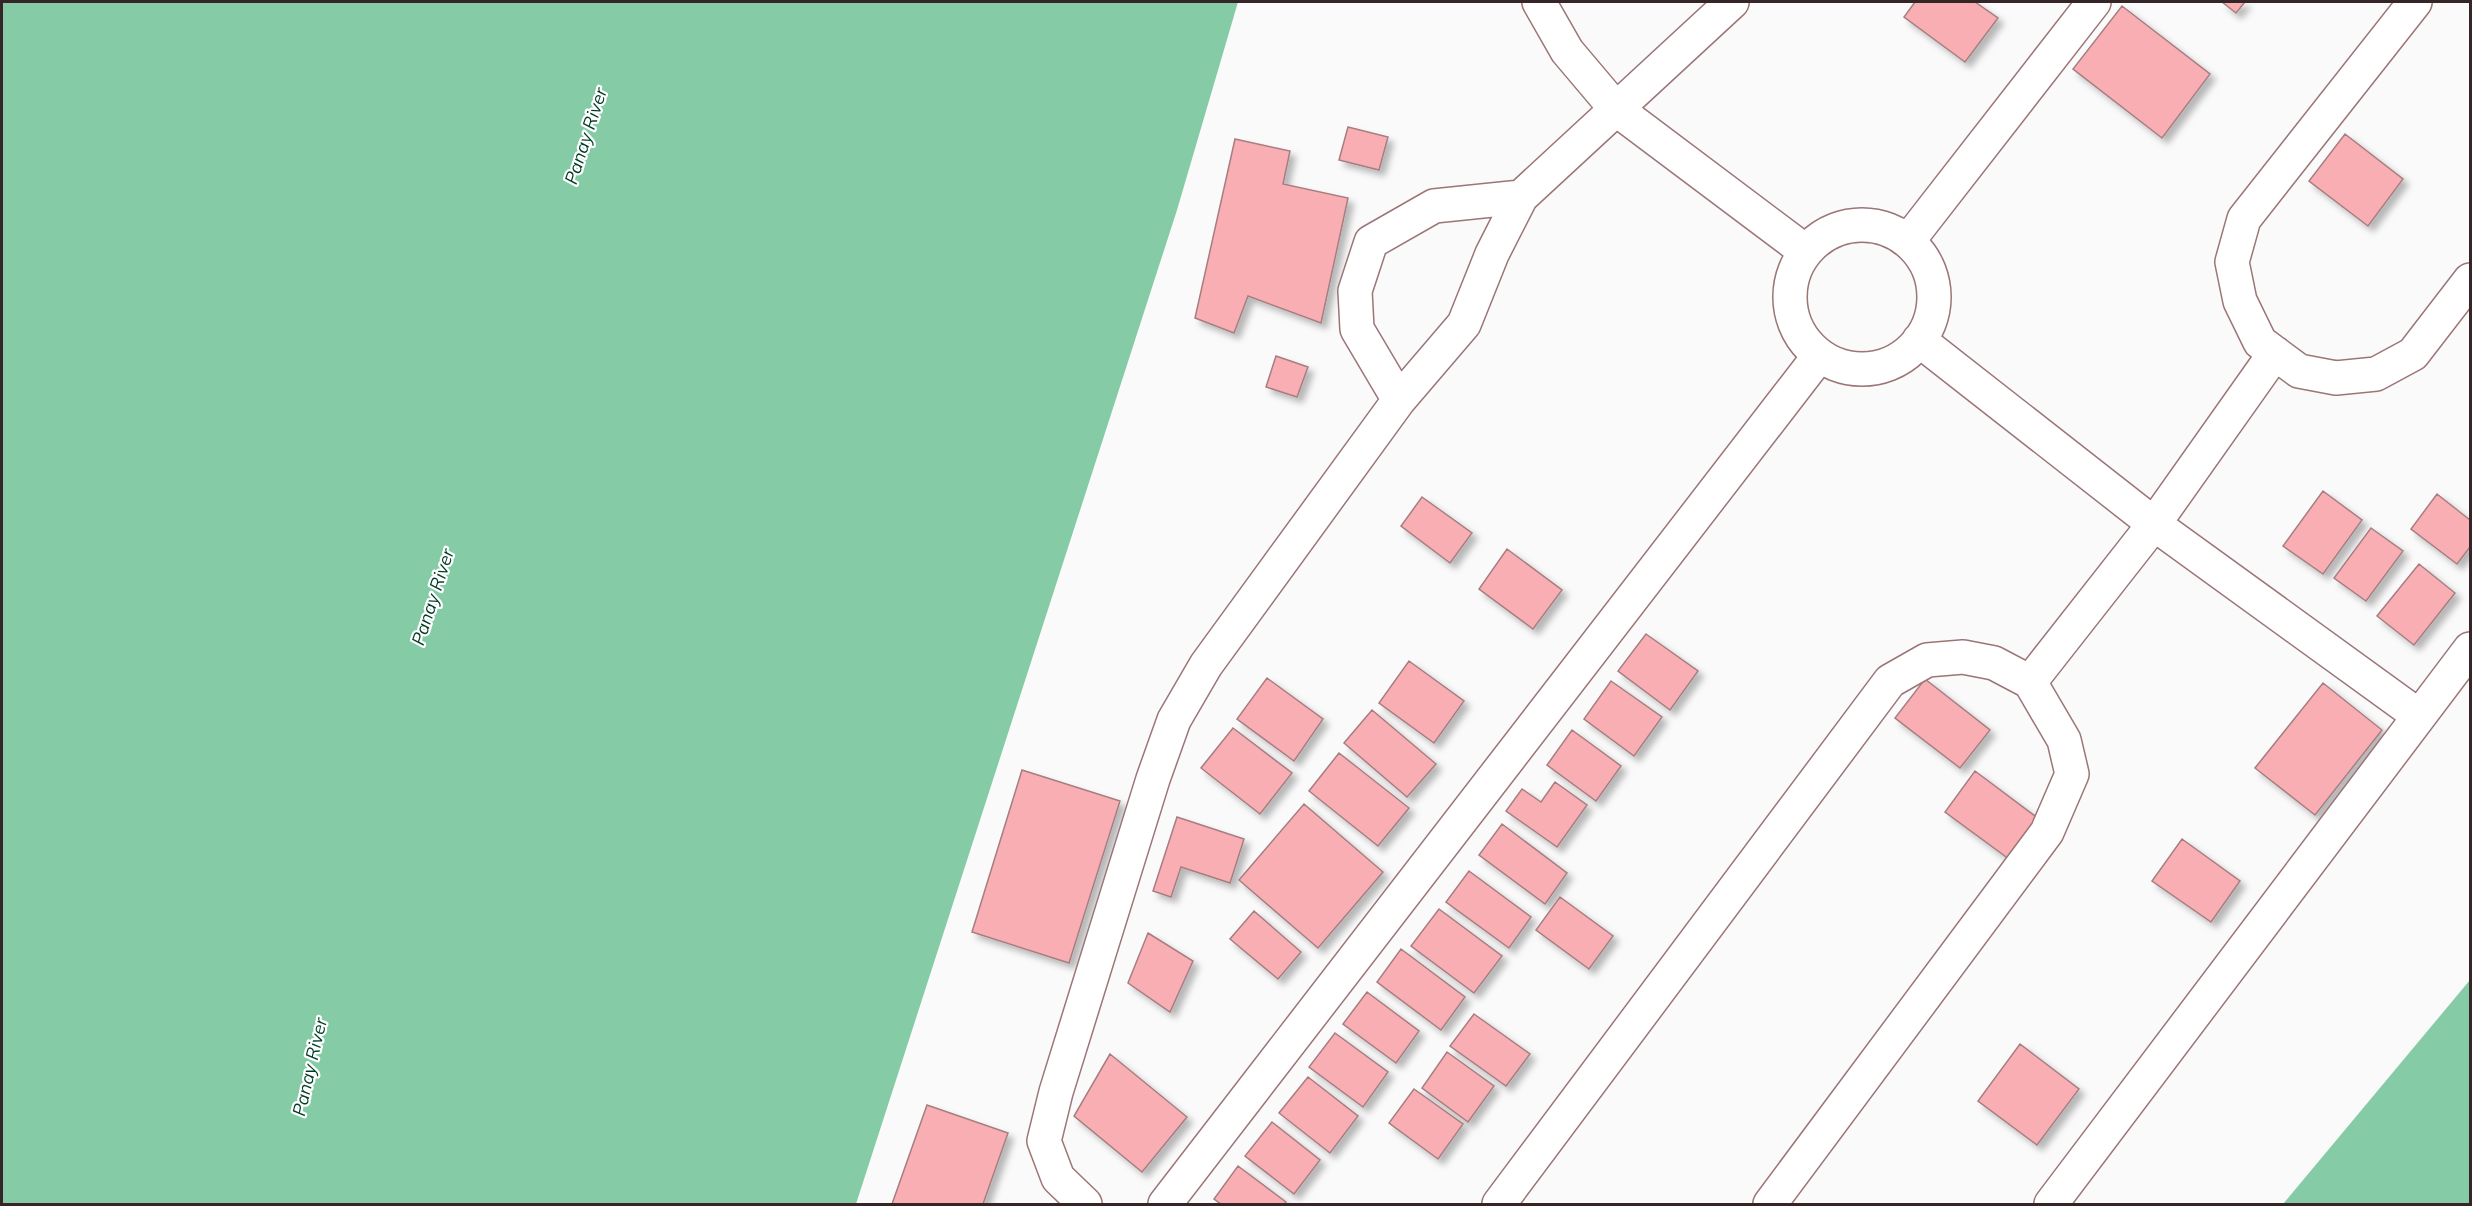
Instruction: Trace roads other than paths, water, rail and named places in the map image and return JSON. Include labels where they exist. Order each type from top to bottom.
[{"type":"street","points":[[1539,2],[1568,51],[1616,109],[1805,251]]},
{"type":"street","points":[[1085,1204],[1058,1178],[1044,1141],[1059,1081],[1153,779],[1174,720],[1206,665],[1400,400],[1464,324],[1492,254],[1521,197],[1732,2]]},
{"type":"street","points":[[1908,241],[2094,2]]},
{"type":"street","points":[[2415,2],[2244,219],[2232,262],[2240,301],[2260,342],[2299,371],[2336,378],[2376,374],[2413,354],[2470,280]]},
{"type":"street","points":[[1400,400],[1357,330],[1355,291],[1371,242],[1434,206],[1521,197]]},
{"type":"street","points":[[1866,224],[1889,229],[1908,241],[1923,257],[1932,278],[1934,299],[1930,322],[1919,340],[1903,356],[1883,366],[1860,370],[1838,366],[1819,356],[1803,339],[1792,318],[1789,295],[1794,272],[1805,251],[1822,236],[1843,227],[1866,224]]},
{"type":"street","points":[[1919,340],[2154,524],[2419,716]]},
{"type":"street","points":[[2030,682],[2154,524],[2275,353]]},
{"type":"street","points":[[1165,1204],[1819,356]]},
{"type":"street","points":[[2051,1204],[2470,649]]},
{"type":"street","points":[[1499,1204],[1890,681],[1927,660],[1963,657],[1994,663],[2030,682],[2064,740],[2072,774],[2047,832],[1770,1204]]},
{"type":"water","name":"Panay River","points":[[2,2],[1238,2],[1177,210],[856,1204],[2,1204]]},
{"type":"water","points":[[2470,980],[2470,1204],[2283,1204]]}]
